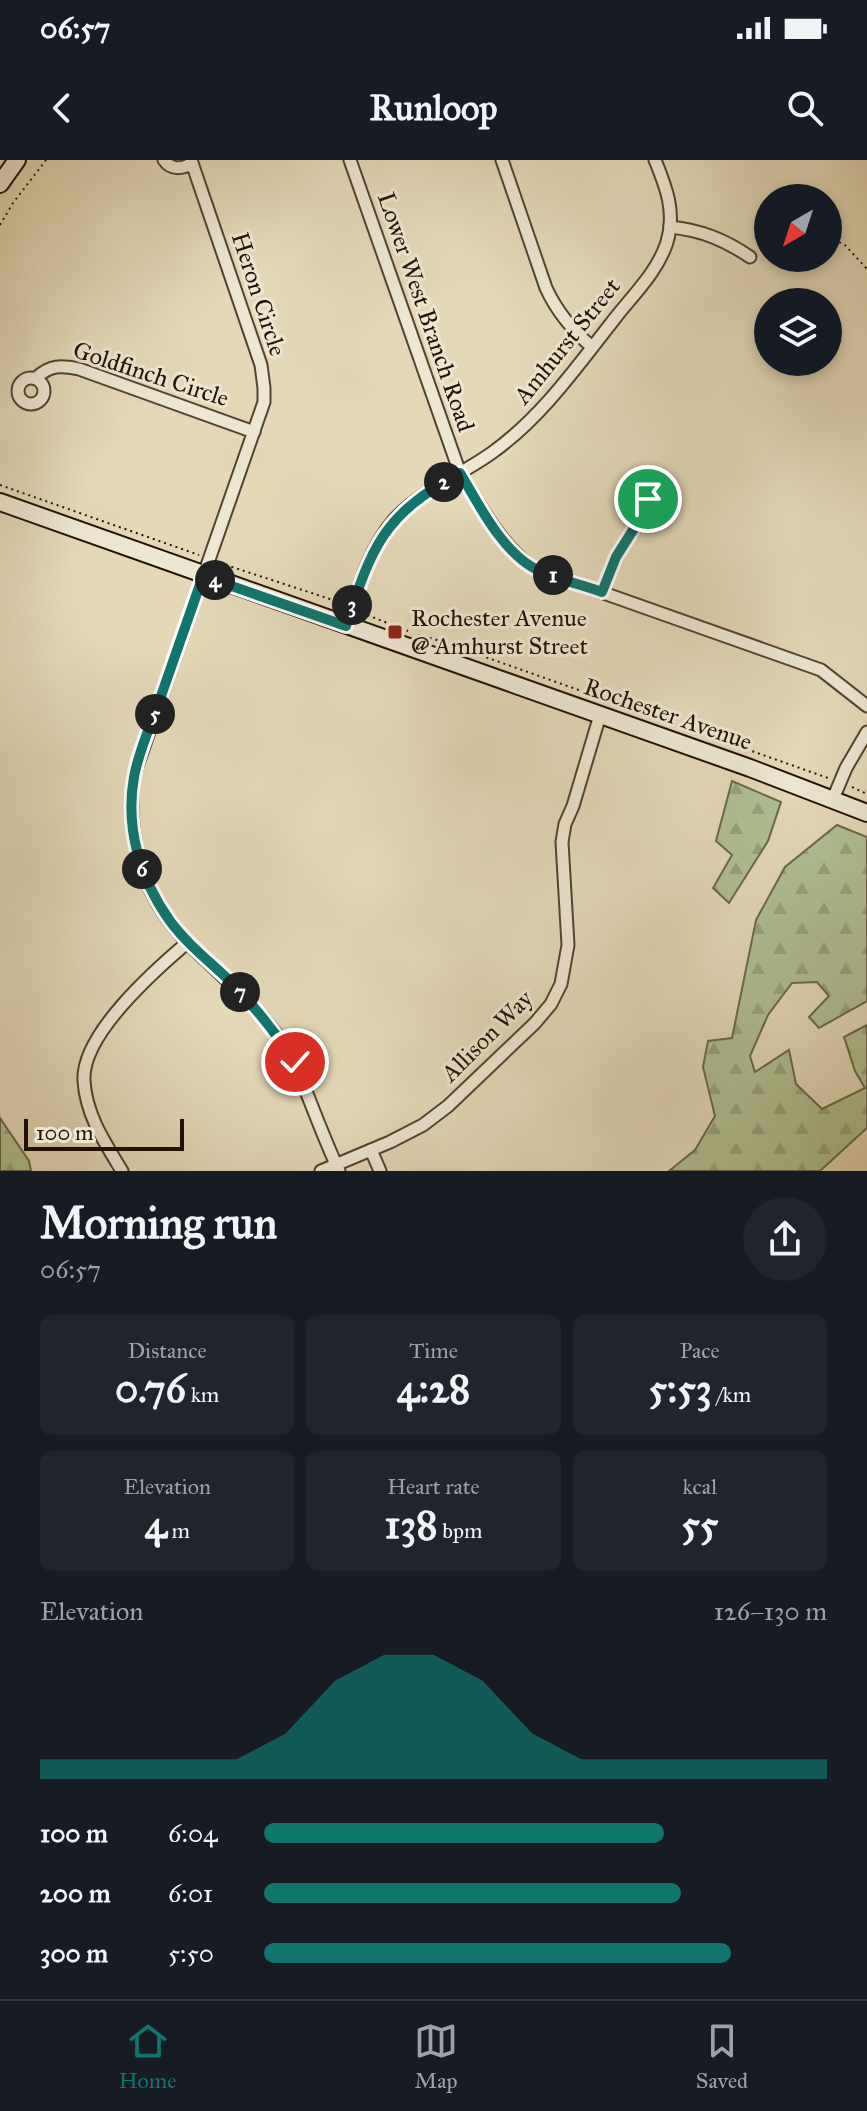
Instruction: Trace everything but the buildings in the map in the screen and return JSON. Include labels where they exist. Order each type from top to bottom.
[{"type":"main road","name":"Rochester Avenue","points":[[0,502],[206,567],[348,617],[600,715],[867,813]]},
{"type":"street","name":"Heron Circle","points":[[164,160],[174,168],[191,162],[261,365],[264,402],[134,775],[131,816],[135,844],[142,871],[170,920],[269,1025],[295,1062],[338,1168]]},
{"type":"street","name":"Lower West Branch Road","points":[[350,160],[460,473],[485,515],[520,558],[533,568],[821,670],[867,706]]},
{"type":"street","points":[[502,160],[550,296],[563,319],[592,347]]},
{"type":"street","name":"Amhurst Street","points":[[348,617],[371,555],[393,521],[422,495],[493,452],[523,428],[550,402],[653,271],[667,243],[670,227],[670,203],[655,160]]},
{"type":"street","points":[[670,227],[717,237],[754,253]]},
{"type":"street","name":"Goldfinch Circle","points":[[36,378],[54,367],[79,369],[254,432]]},
{"type":"street","points":[[602,592],[636,520]]},
{"type":"street","name":"Allison Way","points":[[321,1171],[338,1168],[423,1125],[448,1106],[551,1004],[561,984],[568,945],[562,842],[565,824],[600,715]]},
{"type":"street","points":[[833,799],[867,732]]},
{"type":"street","points":[[122,1171],[96,1128],[87,1103],[83,1079],[88,1057],[97,1039],[126,1000],[188,942]]},
{"type":"street","points":[[371,1150],[380,1171]]},
{"type":"path","points":[[0,225],[46,160]]},
{"type":"path","points":[[842,243],[867,269]]},
{"type":"path","points":[[0,485],[206,567],[331,601],[337,600],[348,617],[437,640],[867,794]]},
{"type":"green space","points":[[732,781],[781,802],[768,841],[729,903],[713,888],[732,855],[716,841]]},
{"type":"green space","points":[[837,825],[867,837],[867,1001],[819,1028],[809,1017],[829,996],[817,982],[792,983],[768,1015],[750,1056],[755,1072],[789,1050],[796,1084],[822,1109],[865,1088],[855,1071],[844,1037],[867,1025],[867,1128],[820,1171],[669,1171],[695,1150],[715,1116],[703,1067],[708,1041],[732,1038],[756,920],[785,867]]},
{"type":"green space","points":[[0,1118],[29,1161],[31,1171],[0,1171]]},
{"type":"place","name":"Rochester Avenue @ Amhurst Street","points":[[395,632]]},
{"type":"route","points":[[295,1062],[269,1025],[170,920],[142,871],[135,844],[131,816],[134,775],[203,576],[346,626],[371,555],[393,521],[422,495],[460,473],[485,515],[520,558],[533,568],[602,592],[636,520],[648,509],[648,499]]}]
